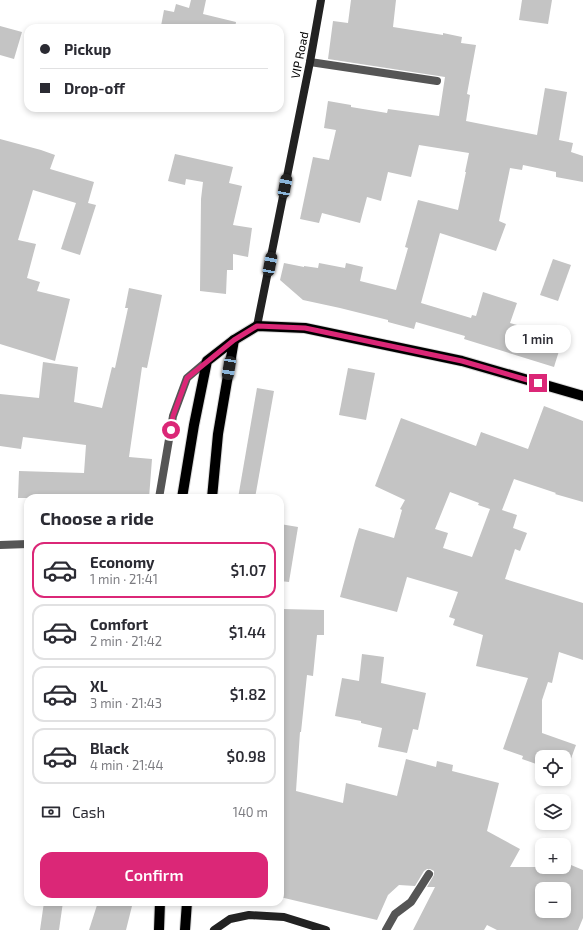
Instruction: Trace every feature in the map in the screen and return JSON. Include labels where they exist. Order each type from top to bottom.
[{"type":"main road","points":[[183,494],[194,424],[207,361],[234,340],[257,326],[305,328],[462,361],[583,396]]},
{"type":"main road","points":[[212,494],[218,434],[234,340]]},
{"type":"main road","points":[[159,930],[160,906]]},
{"type":"main road","points":[[185,930],[187,906]]},
{"type":"street","name":"VIP Road","points":[[257,326],[322,0]]},
{"type":"street","points":[[310,62],[437,81]]},
{"type":"street","points":[[160,494],[173,416],[187,378],[207,361]]},
{"type":"street","points":[[0,545],[24,544]]},
{"type":"street","points":[[386,930],[394,914],[411,902],[429,874]]},
{"type":"street","points":[[214,930],[230,919],[249,915],[284,917],[326,930]]},
{"type":"building","points":[[191,0],[206,0],[203,14],[236,22],[236,24],[161,24],[164,10],[174,12],[176,4],[189,8]]},
{"type":"building","points":[[351,0],[396,0],[393,27],[443,35],[443,33],[462,37],[461,43],[476,45],[467,94],[470,95],[466,121],[537,135],[545,88],[567,92],[559,140],[573,143],[571,152],[583,156],[583,182],[556,177],[556,172],[523,165],[522,170],[510,168],[499,221],[506,224],[496,251],[440,233],[421,303],[471,318],[472,315],[476,316],[483,292],[517,303],[510,323],[563,338],[554,367],[464,339],[465,336],[416,322],[414,329],[388,322],[388,320],[303,300],[280,280],[284,263],[318,268],[319,263],[345,268],[346,263],[363,267],[360,281],[396,290],[408,248],[405,247],[418,200],[458,210],[469,153],[419,145],[411,177],[388,172],[381,201],[367,197],[360,223],[322,213],[319,223],[300,219],[313,157],[329,160],[336,130],[324,128],[328,101],[351,105],[351,107],[387,113],[388,109],[439,116],[445,77],[328,59],[333,21],[348,23]]},
{"type":"building","points":[[522,0],[552,0],[548,24],[519,20]]},
{"type":"building","points":[[0,26],[22,32],[14,59],[0,55]]},
{"type":"building","points":[[0,139],[55,155],[50,169],[94,182],[88,203],[96,205],[80,255],[61,249],[76,203],[33,190],[18,240],[36,244],[27,278],[40,282],[37,291],[70,299],[55,361],[0,344]]},
{"type":"building","points":[[175,154],[233,167],[229,183],[242,186],[233,225],[252,228],[248,257],[233,254],[233,270],[227,270],[226,294],[200,291],[201,199],[203,182],[186,179],[185,185],[168,181]]},
{"type":"building","points":[[553,259],[571,265],[558,301],[540,295]]},
{"type":"building","points":[[129,288],[162,295],[147,368],[142,367],[129,457],[152,459],[149,494],[24,494],[24,498],[18,498],[19,471],[84,473],[86,445],[23,437],[21,449],[0,446],[0,394],[39,398],[43,362],[78,367],[74,402],[102,408],[112,367],[115,368],[128,308],[125,308]]},
{"type":"building","points":[[348,368],[375,373],[366,420],[339,415]]},
{"type":"building","points":[[257,388],[274,391],[256,494],[239,494]]},
{"type":"building","points":[[544,406],[583,421],[583,502],[555,494],[556,493],[514,479],[502,510],[517,515],[513,528],[527,533],[520,551],[515,549],[505,579],[583,603],[583,660],[559,652],[552,683],[548,682],[542,700],[542,733],[576,745],[571,759],[571,750],[535,750],[535,764],[522,759],[523,756],[503,749],[528,678],[476,666],[483,635],[453,625],[455,619],[449,617],[458,592],[407,577],[397,612],[340,597],[359,528],[394,538],[402,510],[400,509],[405,500],[375,486],[401,418],[476,446],[481,432],[528,449]],"holes":[[[450,492],[479,503],[478,505],[490,509],[472,557],[443,548],[448,533],[435,529]]]},
{"type":"building","points":[[284,525],[298,527],[289,582],[284,581]]},
{"type":"building","points":[[284,609],[324,610],[324,635],[317,635],[313,676],[307,675],[300,732],[296,791],[343,803],[346,783],[397,796],[406,759],[436,767],[437,761],[453,765],[452,771],[499,783],[487,831],[520,849],[510,867],[535,867],[535,874],[571,874],[571,865],[583,870],[583,918],[578,930],[497,930],[487,925],[484,930],[413,930],[435,887],[427,887],[434,875],[434,871],[430,869],[424,871],[415,886],[399,885],[388,895],[377,920],[284,898]]},
{"type":"building","points":[[362,654],[384,657],[381,683],[426,693],[418,730],[413,729],[407,753],[378,747],[382,728],[361,723],[361,721],[335,716],[342,678],[359,681]]},
{"type":"building","points":[[43,906],[62,906],[59,930],[40,930]]},
{"type":"building","points":[[97,906],[132,906],[126,930],[89,930]]},
{"type":"route","points":[[171,430],[173,416],[187,378],[234,340],[257,326],[305,328],[462,361],[538,383]]}]
